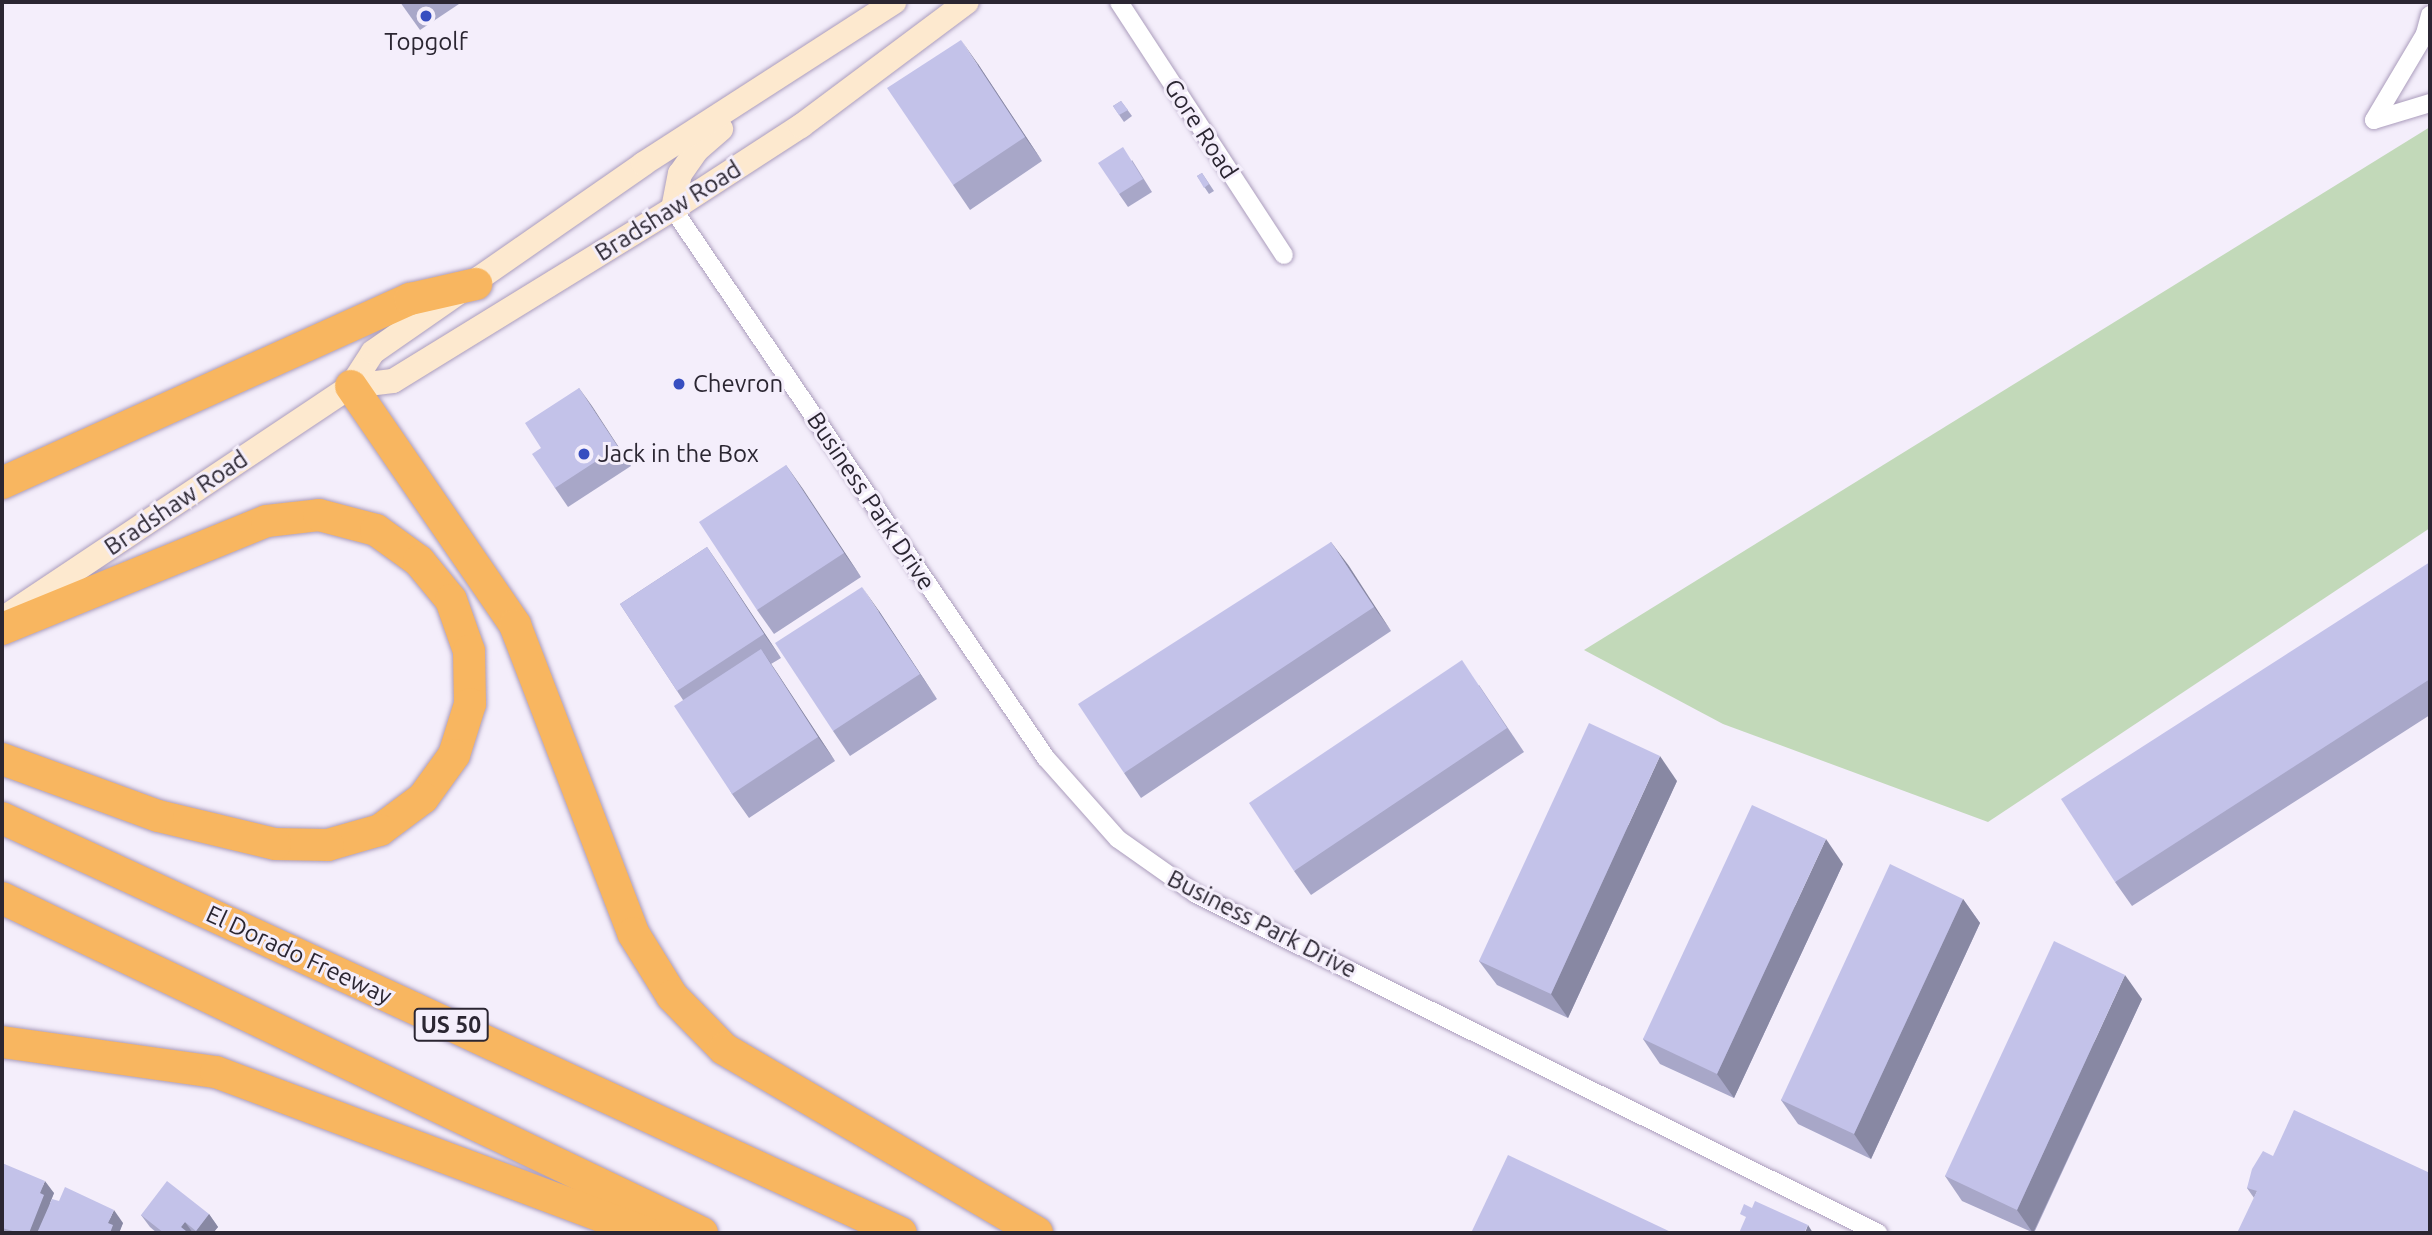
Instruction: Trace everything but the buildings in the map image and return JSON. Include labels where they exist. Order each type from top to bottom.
[{"type":"highway","points":[[2,483],[410,299],[476,284]]},
{"type":"highway","points":[[351,386],[515,625],[634,933],[672,996],[724,1049],[1037,1233]]},
{"type":"highway","points":[[2,629],[267,521],[319,515],[376,530],[419,561],[452,600],[469,651],[470,704],[454,755],[423,798],[380,830],[328,845],[275,844],[158,816],[2,759]]},
{"type":"highway","name":"El Dorado Freeway","points":[[2,818],[901,1233]]},
{"type":"highway","points":[[2,898],[702,1233]]},
{"type":"highway","points":[[2,1042],[216,1072],[646,1233]]},
{"type":"main road","name":"Bradshaw Road","points":[[2,619],[351,386],[373,352],[476,284],[643,164],[894,2]]},
{"type":"main road","name":"Bradshaw Road","points":[[351,386],[393,381],[673,209],[801,126],[968,2]]},
{"type":"main road","points":[[673,209],[677,183],[697,149],[788,71]]},
{"type":"street","name":"Gore Road","points":[[1119,2],[1284,256]]},
{"type":"street","points":[[2430,15],[2425,34],[2374,120],[2430,103]]},
{"type":"street","name":"Business Park Drive","points":[[673,209],[1045,758],[1118,839],[1196,894],[1878,1233]]},
{"type":"green space","points":[[2430,127],[2430,528],[1988,822],[1723,724],[1584,650]]},
{"type":"place","name":"Topgolf","points":[[426,16]]},
{"type":"place","name":"Chevron","points":[[679,384]]},
{"type":"place","name":"Jack in the Box","points":[[584,454]]}]
